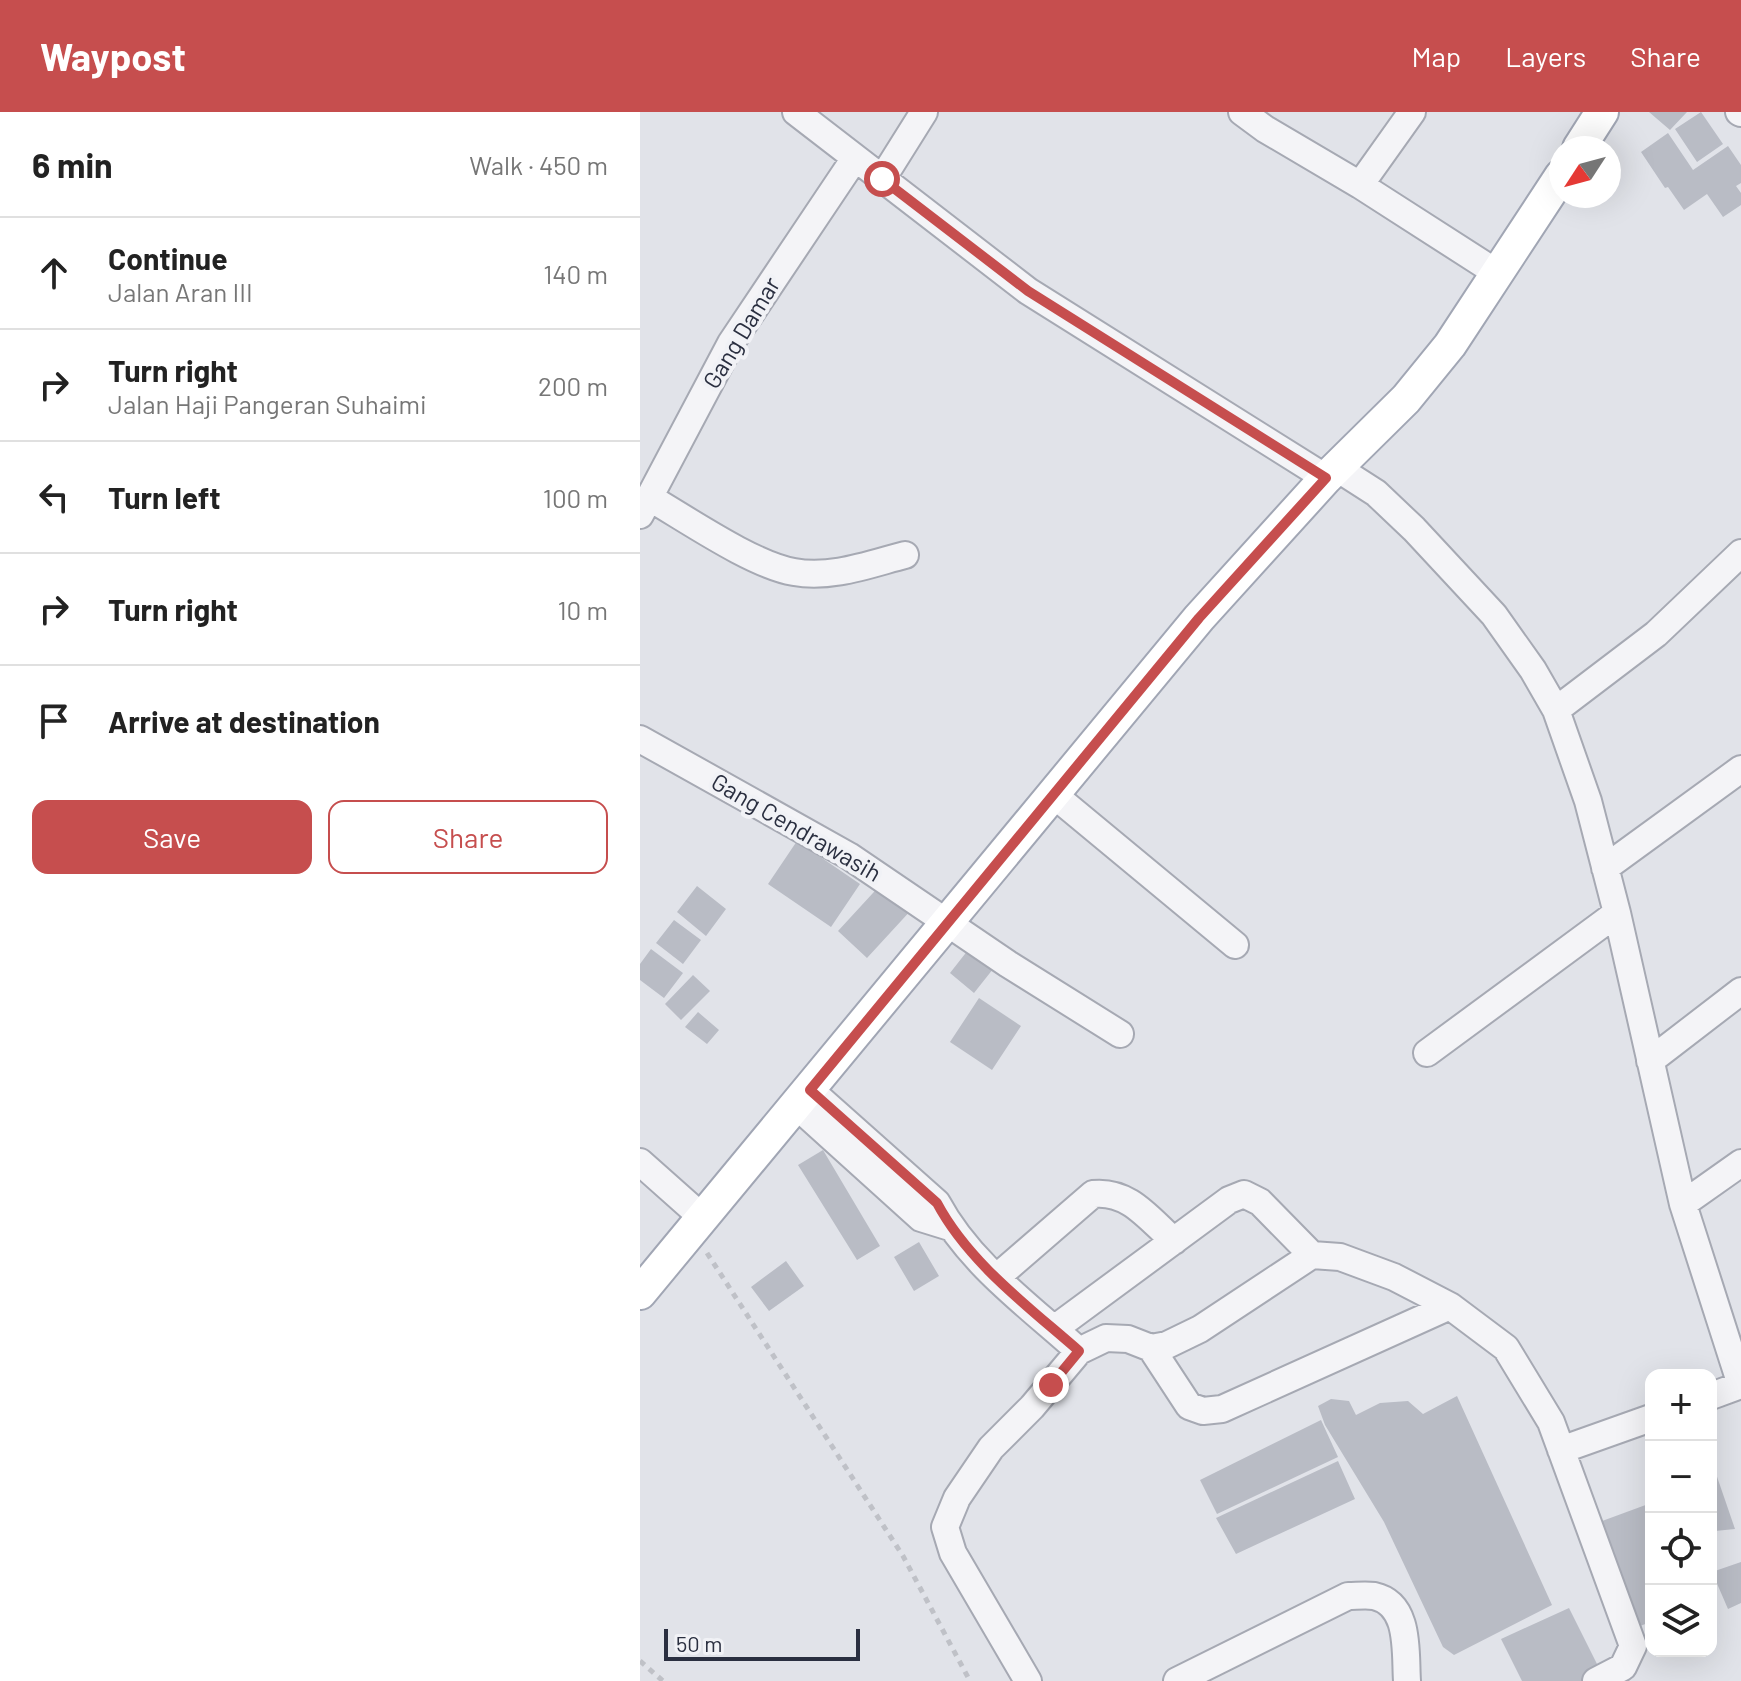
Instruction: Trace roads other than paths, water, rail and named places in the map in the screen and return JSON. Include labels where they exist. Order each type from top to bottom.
[{"type":"main road","points":[[1587,136],[1602,112]]},
{"type":"main road","points":[[640,1293],[1199,618],[1332,473],[1406,399],[1442,356],[1549,194]]},
{"type":"street","points":[[796,112],[1028,291],[1332,473],[1376,493],[1494,615],[1533,670],[1556,710],[1588,801],[1617,913],[1683,1204],[1741,1385],[1717,1394]]},
{"type":"street","points":[[882,179],[924,112]]},
{"type":"street","points":[[1242,112],[1497,273]]},
{"type":"street","points":[[1360,185],[1412,112]]},
{"type":"street","name":"Gang Damar","points":[[645,506],[731,343],[855,158]]},
{"type":"street","points":[[645,506],[762,561],[795,572],[843,572],[905,555]]},
{"type":"street","points":[[1556,710],[1656,634],[1741,553]]},
{"type":"street","name":"Gang Cendrawasih","points":[[640,739],[849,856],[1008,964],[1120,1034]]},
{"type":"street","points":[[1605,868],[1741,769]]},
{"type":"street","points":[[1054,795],[1235,945]]},
{"type":"street","points":[[1427,1053],[1617,913]]},
{"type":"street","points":[[1650,1061],[1741,991]]},
{"type":"street","points":[[803,1098],[921,1218],[950,1227],[997,1277],[1079,1351]]},
{"type":"street","points":[[640,1162],[697,1224]]},
{"type":"street","points":[[1683,1204],[1741,1163]]},
{"type":"street","points":[[997,1277],[1093,1194],[1108,1192],[1126,1198],[1174,1241]]},
{"type":"street","points":[[1054,1329],[1229,1200],[1244,1194],[1260,1202],[1312,1255]]},
{"type":"street","points":[[1028,1681],[953,1553],[945,1527],[957,1498],[991,1448],[1032,1407],[1079,1351],[1106,1338],[1128,1339],[1151,1348],[1167,1345],[1200,1329],[1312,1255],[1340,1257],[1394,1277],[1450,1306],[1506,1348],[1551,1422],[1633,1646],[1623,1667],[1596,1681]]},
{"type":"street","points":[[1151,1348],[1189,1406],[1203,1411],[1222,1409],[1450,1306]]},
{"type":"street","points":[[1561,1450],[1645,1420]]},
{"type":"street","points":[[1177,1681],[1348,1596],[1377,1596],[1395,1608],[1404,1629],[1407,1681]]}]
